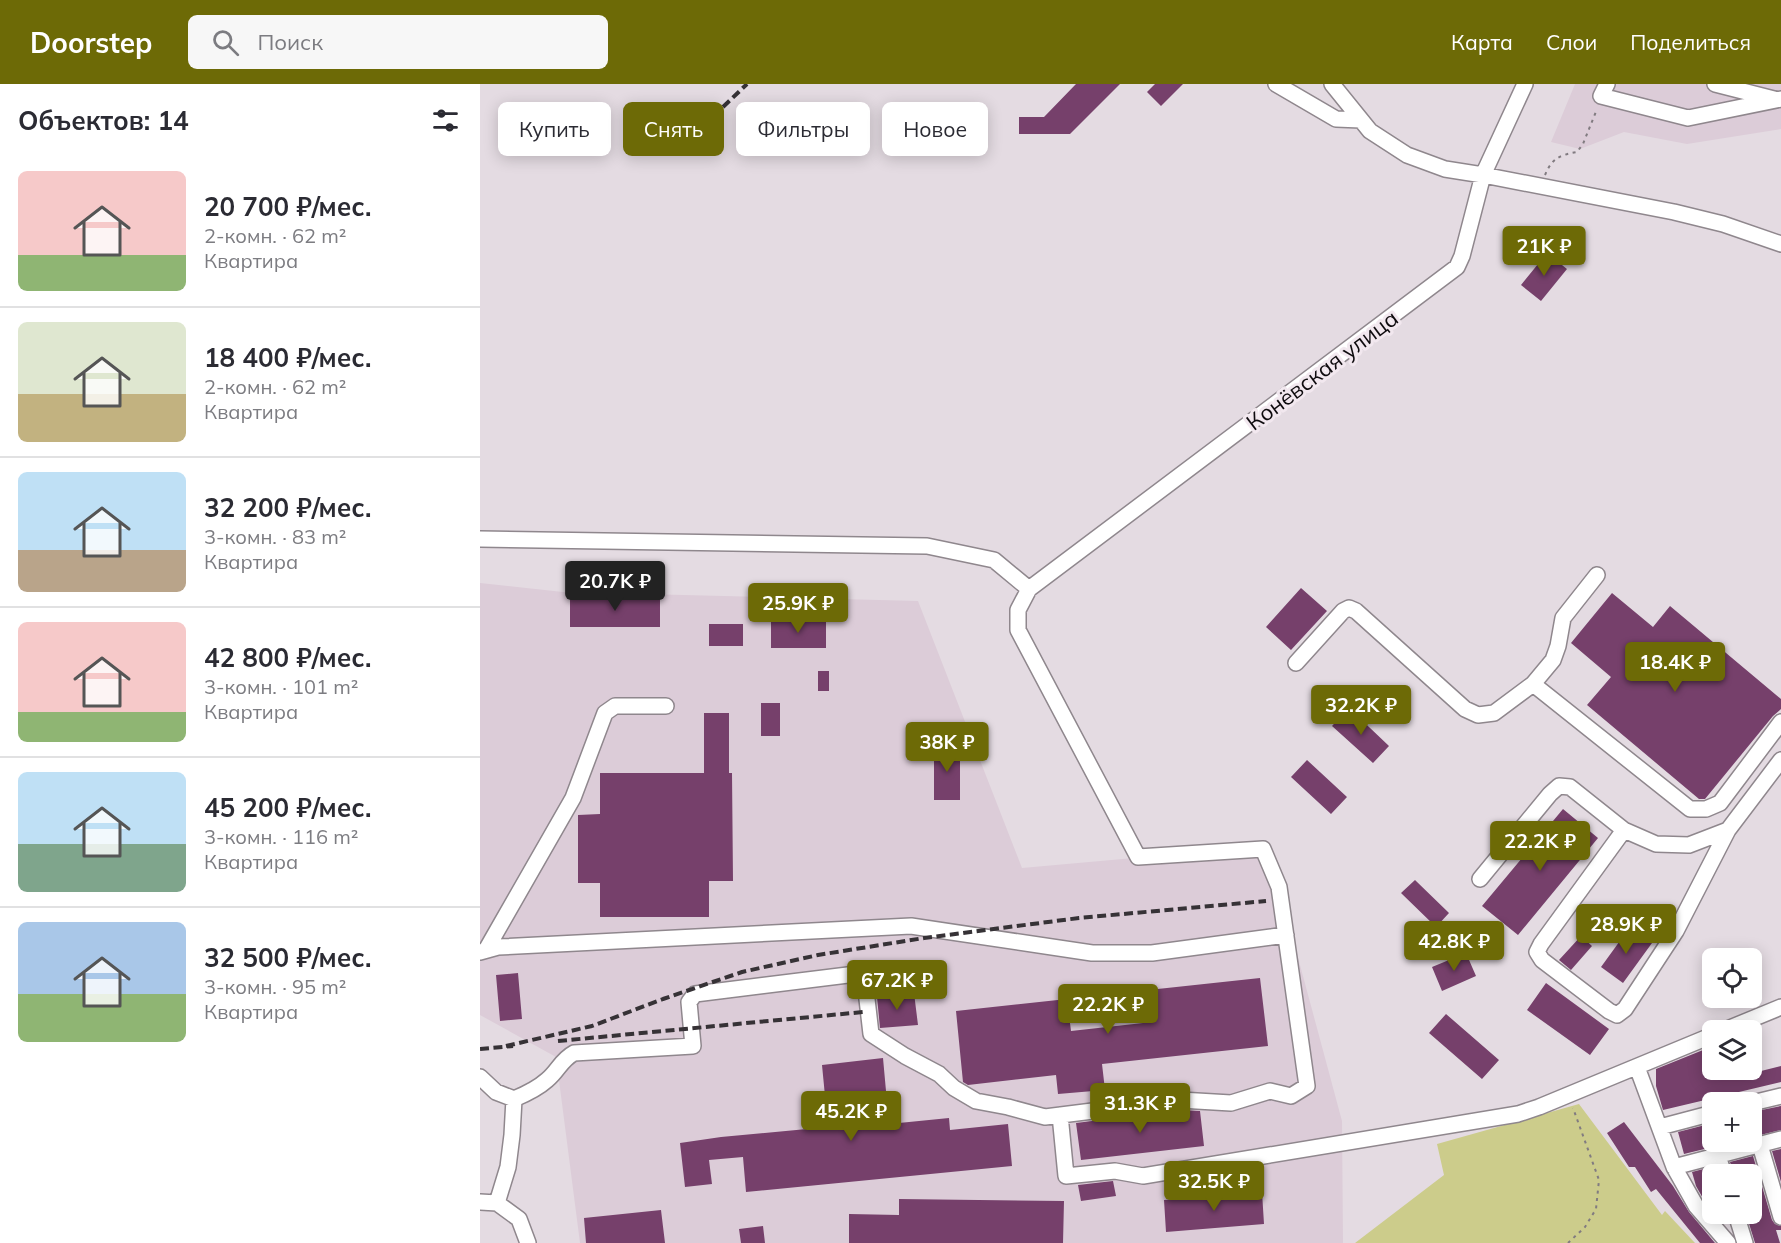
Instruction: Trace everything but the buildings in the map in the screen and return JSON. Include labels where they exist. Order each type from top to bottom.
[{"type":"street","points":[[1276,84],[1336,119],[1361,120]]},
{"type":"street","points":[[1332,84],[1370,131],[1407,155],[1445,170],[1483,175],[1704,219],[1781,244]]},
{"type":"street","name":"Конёвская улица","points":[[1029,589],[1457,267],[1462,256],[1483,175],[1525,84]]},
{"type":"street","points":[[1715,84],[1779,100]]},
{"type":"street","points":[[1604,90],[1688,118],[1779,100]]},
{"type":"street","points":[[480,539],[927,546],[994,560],[1029,589],[1018,610],[1018,630],[1138,857],[1263,849],[1279,887],[1307,1086],[1291,1096],[1270,1091],[1231,1103],[1180,1100],[1045,1117],[976,1101],[954,1088],[939,1074],[871,1034],[864,973],[695,994],[689,1002],[693,1046],[574,1053],[565,1058],[549,1079],[532,1092],[514,1099],[496,1092],[480,1077]]},
{"type":"street","points":[[1296,663],[1342,611],[1349,608],[1356,611],[1465,709],[1478,715],[1494,713],[1533,684],[1553,660],[1563,618],[1598,575]]},
{"type":"street","points":[[1533,684],[1690,808],[1706,809],[1719,803],[1781,722]]},
{"type":"street","points":[[483,951],[573,798],[605,713],[615,706],[666,706]]},
{"type":"street","points":[[1624,830],[1537,952],[1542,960],[1617,1015],[1624,1009],[1676,931],[1728,830],[1781,760]]},
{"type":"street","points":[[1480,879],[1559,786],[1570,787],[1624,830],[1656,844],[1689,845],[1728,830]]},
{"type":"street","points":[[483,951],[510,946],[911,926],[1092,953],[1152,953],[1286,934]]},
{"type":"street","points":[[1749,1020],[1781,1007]]},
{"type":"street","points":[[1060,1115],[1066,1176],[1115,1171],[1143,1176],[1518,1114],[1702,1039]]},
{"type":"street","points":[[1636,1066],[1674,1167],[1696,1206],[1728,1243]]},
{"type":"street","points":[[1762,1101],[1781,1096]]},
{"type":"street","points":[[497,1203],[508,1167],[514,1099]]},
{"type":"street","points":[[1660,1127],[1702,1116]]},
{"type":"street","points":[[1762,1144],[1781,1139]]},
{"type":"street","points":[[1674,1167],[1733,1152]]},
{"type":"street","points":[[1762,1152],[1781,1217]]},
{"type":"street","points":[[1718,1156],[1721,1164]]},
{"type":"street","points":[[480,1202],[497,1203],[519,1219],[528,1243]]},
{"type":"street","points":[[1739,1224],[1744,1243]]},
{"type":"path","points":[[1541,186],[1549,166],[1561,155],[1577,152],[1583,144],[1604,90]]},
{"type":"path","points":[[1568,1095],[1599,1180],[1596,1209],[1585,1227],[1568,1243]]},
{"type":"shaded area","points":[[1575,84],[1781,84],[1781,129],[1687,144],[1624,132],[1580,149],[1551,142]]},
{"type":"shaded area","points":[[480,583],[563,592],[918,601],[1022,868],[1268,846],[1342,1121],[1343,1243],[580,1243],[556,1057],[480,1015]]},
{"type":"green space","points":[[1579,1104],[1662,1215],[1665,1211],[1695,1243],[1355,1243],[1444,1175],[1437,1144]]},
{"type":"railway","points":[[724,106],[747,84]]},
{"type":"railway","points":[[506,1046],[592,1026],[742,972],[818,955],[924,938],[1079,918],[1266,901]]},
{"type":"railway","points":[[558,1041],[863,1012]]},
{"type":"railway","points":[[480,1049],[513,1046]]}]
